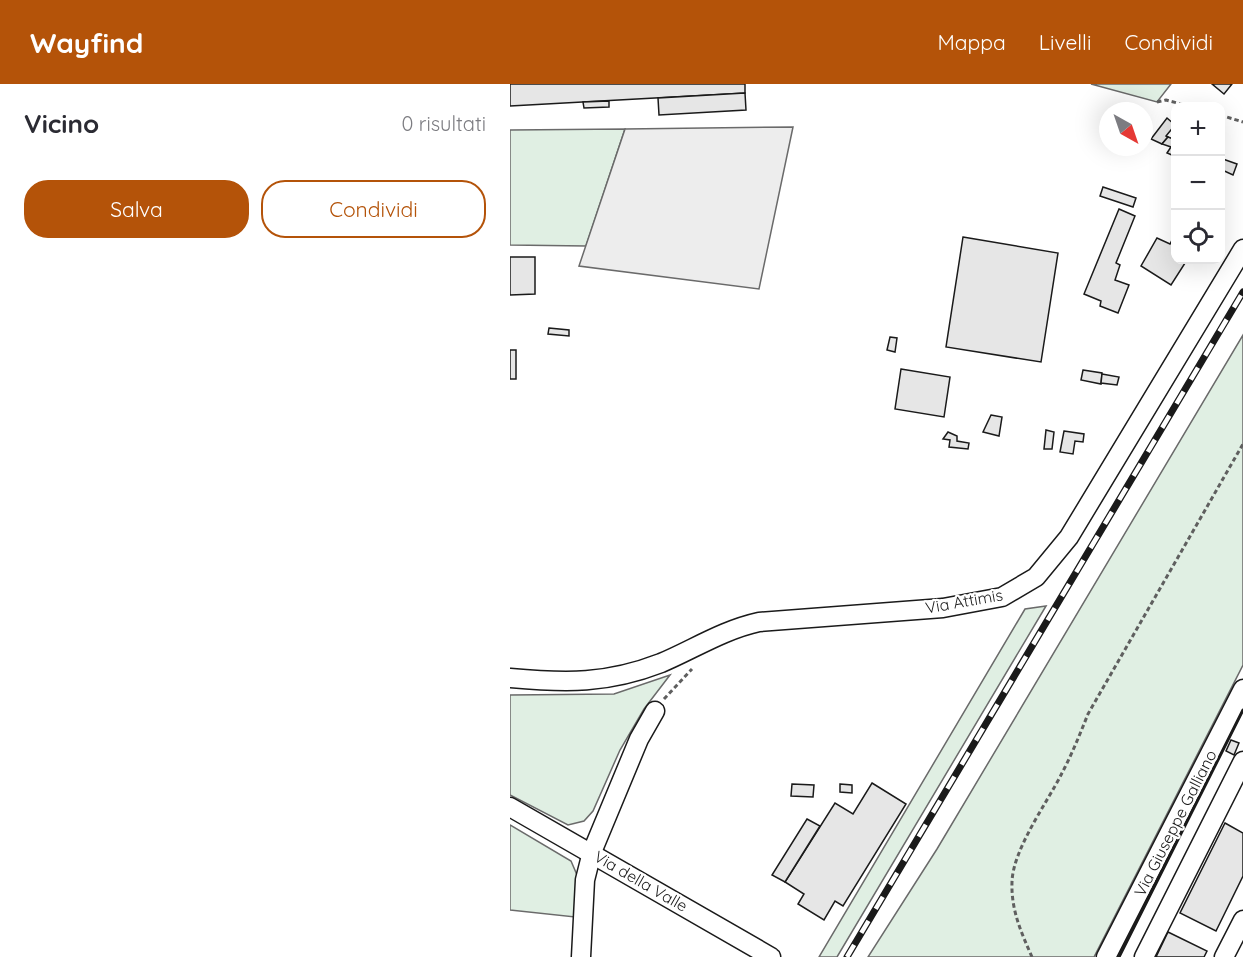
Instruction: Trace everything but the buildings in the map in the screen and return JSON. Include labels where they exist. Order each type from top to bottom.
[{"type":"street","name":"Via Attimis","points":[[510,678],[560,682],[612,678],[663,662],[736,627],[759,622],[943,608],[1002,597],[1020,588],[1036,577],[1058,553],[1243,249]]},
{"type":"street","name":"Via Giuseppe Galliano","points":[[1106,957],[1243,689]]},
{"type":"street","points":[[581,957],[585,880],[591,852],[639,739],[655,711]]},
{"type":"street","points":[[1144,957],[1243,761]]},
{"type":"street","name":"Via della Valle","points":[[510,807],[771,957]]},
{"type":"street","points":[[1224,957],[1243,920]]},
{"type":"path","points":[[1157,102],[1166,100],[1174,102]]},
{"type":"path","points":[[1225,117],[1243,122]]},
{"type":"path","points":[[1032,957],[1017,924],[1012,902],[1011,880],[1018,855],[1075,748],[1088,714],[1173,571],[1182,546],[1243,444]]},
{"type":"path","points":[[655,711],[685,675]]},
{"type":"green space","points":[[1091,84],[1171,84],[1157,102]]},
{"type":"green space","points":[[625,129],[586,246],[510,245],[510,130]]},
{"type":"green space","points":[[1243,335],[1243,665],[1094,957],[868,957],[937,849]]},
{"type":"green space","points":[[1046,606],[837,957],[819,957],[1025,609]]},
{"type":"green space","points":[[670,675],[644,709],[620,750],[593,811],[584,821],[568,825],[510,795],[510,695],[614,694]]},
{"type":"green space","points":[[510,825],[571,861],[577,875],[575,917],[510,910]]},
{"type":"shaded area","points":[[793,127],[759,289],[579,266],[625,129]]},
{"type":"railway","points":[[847,957],[1243,292]]},
{"type":"wall","points":[[1119,957],[1243,710]]}]
